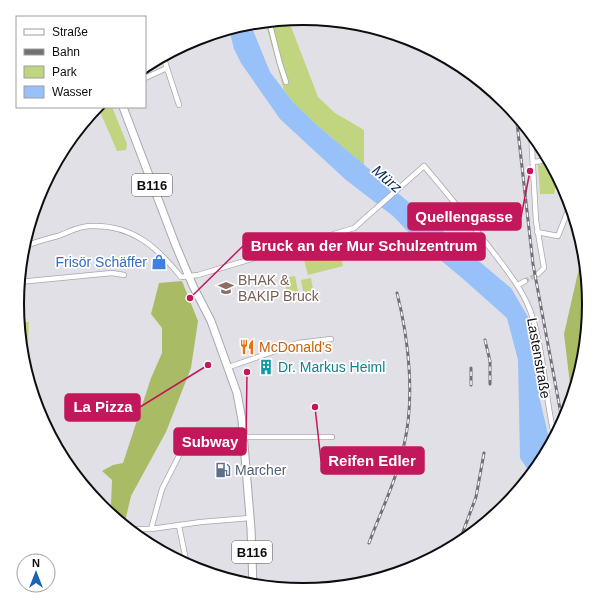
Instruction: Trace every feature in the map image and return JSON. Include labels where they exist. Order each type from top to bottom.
[{"type":"main road","name":"B116","points":[[123,108],[189,277],[211,321],[229,367],[237,393],[243,434],[250,518],[252,579]]},
{"type":"street","points":[[271,27],[286,82]]},
{"type":"street","points":[[164,62],[178,105]]},
{"type":"street","points":[[146,78],[166,68]]},
{"type":"street","points":[[532,143],[537,232],[544,268],[538,274]]},
{"type":"street","points":[[533,162],[543,161]]},
{"type":"street","name":"Lastenstraße","points":[[189,277],[354,228],[424,166],[484,240],[518,286],[534,320],[543,365],[549,416],[553,430]]},
{"type":"street","points":[[537,232],[558,236],[567,213]]},
{"type":"street","points":[[31,244],[78,228],[90,226],[105,227],[135,235],[143,239],[170,262],[181,277],[189,277]]},
{"type":"street","points":[[25,281],[112,273],[124,275]]},
{"type":"street","points":[[518,286],[525,281]]},
{"type":"street","points":[[229,367],[298,343],[331,339]]},
{"type":"street","points":[[151,529],[164,483],[190,434],[332,437]]},
{"type":"street","points":[[137,529],[151,529],[201,522],[250,518]]},
{"type":"street","points":[[179,526],[185,558]]},
{"type":"green space","points":[[291,26],[318,97],[335,113],[364,130],[364,165],[318,126],[293,102],[284,90],[266,27]]},
{"type":"green space","points":[[105,108],[112,108],[127,144],[126,150],[117,151],[100,113]]},
{"type":"green space","points":[[538,165],[546,165],[556,185],[554,194],[540,194]]},
{"type":"green space","points":[[340,252],[343,266],[308,275],[304,260]]},
{"type":"green space","points":[[580,263],[583,304],[581,341],[578,359],[570,386],[564,334]]},
{"type":"green space","points":[[295,276],[299,296],[288,298],[284,278]]},
{"type":"green space","points":[[311,278],[314,295],[304,297],[301,280]]},
{"type":"green space","points":[[182,281],[198,321],[191,368],[166,432],[131,496],[125,520],[110,506],[111,505],[112,480],[102,471],[113,465],[123,463],[151,378],[162,353],[162,328],[151,314],[159,283]]},
{"type":"green space","points":[[25,322],[29,322],[28,351]]},
{"type":"water","name":"Mürz","points":[[253,29],[270,72],[293,102],[318,126],[511,288],[528,317],[537,356],[539,396],[549,438],[528,470],[520,458],[518,360],[507,318],[415,239],[393,216],[346,180],[280,119],[241,63],[234,49],[231,35]]},
{"type":"tunnel","points":[[525,281],[538,274]]},
{"type":"railway","points":[[517,124],[533,264],[561,413]]},
{"type":"railway","points":[[369,543],[401,458],[407,427],[410,389],[409,369],[405,330],[397,293]]},
{"type":"railway","points":[[485,340],[490,361],[490,384]]},
{"type":"railway","points":[[471,368],[471,385]]},
{"type":"railway","points":[[462,535],[476,497],[484,453]]},
{"type":"place","name":"Quellengasse","points":[[530,171]]},
{"type":"place","name":"Frisör Schäffer","points":[[159,262]]},
{"type":"place","name":"BHAK & BAKIP Bruck","points":[[226,288]]},
{"type":"place","name":"Bruck an der Mur Schulzentrum","points":[[190,298]]},
{"type":"place","name":"McDonald's","points":[[247,347]]},
{"type":"place","name":"La Pizza","points":[[208,365]]},
{"type":"place","name":"Dr. Markus Heiml","points":[[266,367]]},
{"type":"place","name":"Subway","points":[[247,372]]},
{"type":"place","name":"Reifen Edler","points":[[315,407]]},
{"type":"place","name":"Marcher","points":[[223,470]]}]
